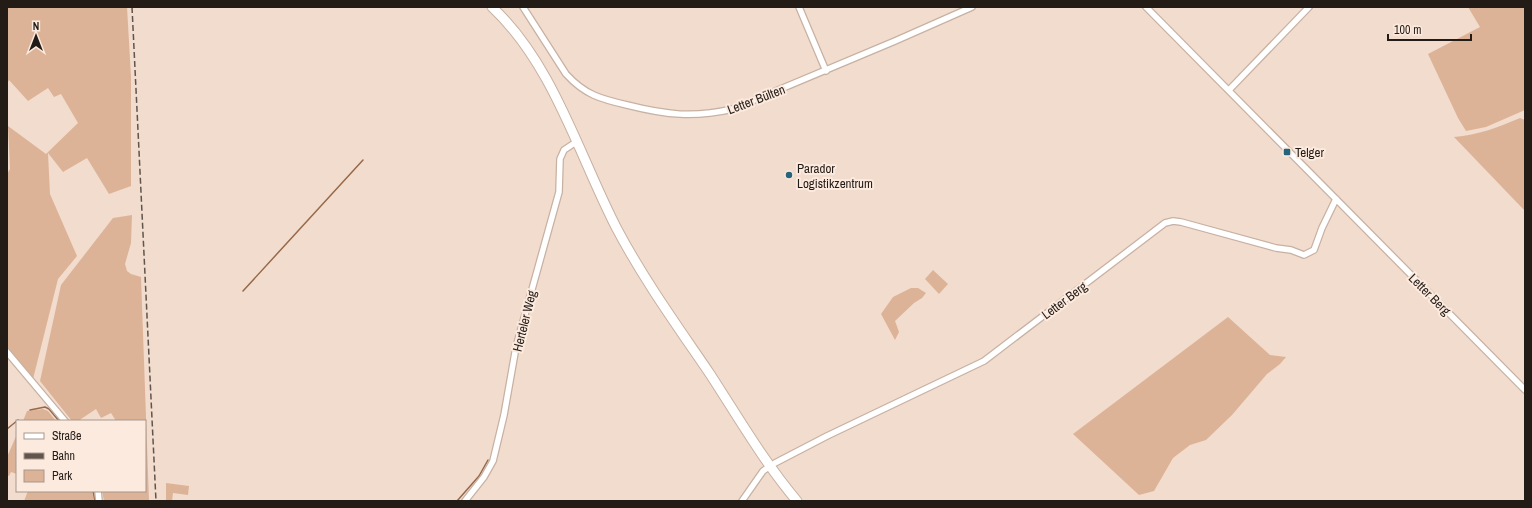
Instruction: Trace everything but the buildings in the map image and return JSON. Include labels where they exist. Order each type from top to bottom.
[{"type":"main road","points":[[492,7],[505,19],[533,58],[556,99],[608,211],[638,265],[770,466],[797,501]]},
{"type":"street","name":"Letter Bülten","points":[[523,7],[566,74],[574,84],[585,92],[596,97],[656,112],[690,115],[712,114],[733,109],[826,71],[972,7]]},
{"type":"street","points":[[799,7],[826,71]]},
{"type":"street","name":"Letter Berg","points":[[1146,7],[1525,390]]},
{"type":"street","points":[[1229,90],[1309,7]]},
{"type":"street","name":"Herteler Weg","points":[[465,501],[484,477],[493,461],[504,415],[516,347],[559,192],[560,159],[564,150],[576,142]]},
{"type":"street","name":"Letter Berg","points":[[742,501],[763,471],[770,466],[827,436],[984,361],[1165,223],[1173,221],[1181,222],[1276,248],[1291,250],[1304,255],[1314,250],[1322,228],[1336,199]]},
{"type":"street","points":[[7,352],[64,420]]},
{"type":"green space","points":[[7,7],[127,7],[131,77],[131,186],[109,194],[87,158],[63,172],[48,153],[50,194],[77,256],[58,279],[33,379],[7,348],[7,174],[10,169],[8,126],[46,154],[78,123],[61,94],[54,97],[48,88],[28,101],[9,80],[7,84]]},
{"type":"green space","points":[[1468,7],[1525,7],[1525,110],[1486,127],[1466,131],[1458,118],[1428,54],[1480,27]]},
{"type":"green space","points":[[1520,118],[1525,120],[1525,211],[1454,137],[1488,130]]},
{"type":"green space","points":[[132,215],[131,243],[125,264],[127,271],[141,277],[149,501],[104,501],[102,492],[146,492],[146,420],[115,420],[111,413],[101,418],[96,409],[80,420],[71,420],[40,381],[61,285],[113,218]]},
{"type":"green space","points":[[933,270],[948,284],[939,294],[925,279]]},
{"type":"green space","points":[[911,288],[918,288],[926,293],[895,321],[899,332],[895,340],[881,314],[893,297]]},
{"type":"green space","points":[[1228,317],[1270,355],[1286,357],[1280,364],[1267,374],[1232,415],[1206,440],[1190,445],[1173,458],[1154,491],[1139,495],[1073,434]]},
{"type":"green space","points":[[43,409],[48,411],[55,420],[23,420],[27,411]]},
{"type":"green space","points":[[16,436],[16,474],[11,472],[9,476],[7,475],[7,457]]},
{"type":"green space","points":[[166,483],[189,486],[188,495],[173,493],[172,501],[166,501]]},
{"type":"green space","points":[[28,492],[92,492],[94,501],[24,501]]},
{"type":"waterway","points":[[243,291],[363,160]]},
{"type":"waterway","points":[[30,410],[45,407],[49,409],[58,420]]},
{"type":"waterway","points":[[7,429],[16,422]]},
{"type":"waterway","points":[[457,501],[479,476],[488,460]]},
{"type":"waterway","points":[[93,492],[95,501]]},
{"type":"railway","points":[[132,7],[156,501]]},
{"type":"place","name":"Telger","points":[[1287,152]]},
{"type":"place","name":"Parador Logistikzentrum","points":[[789,175]]}]
